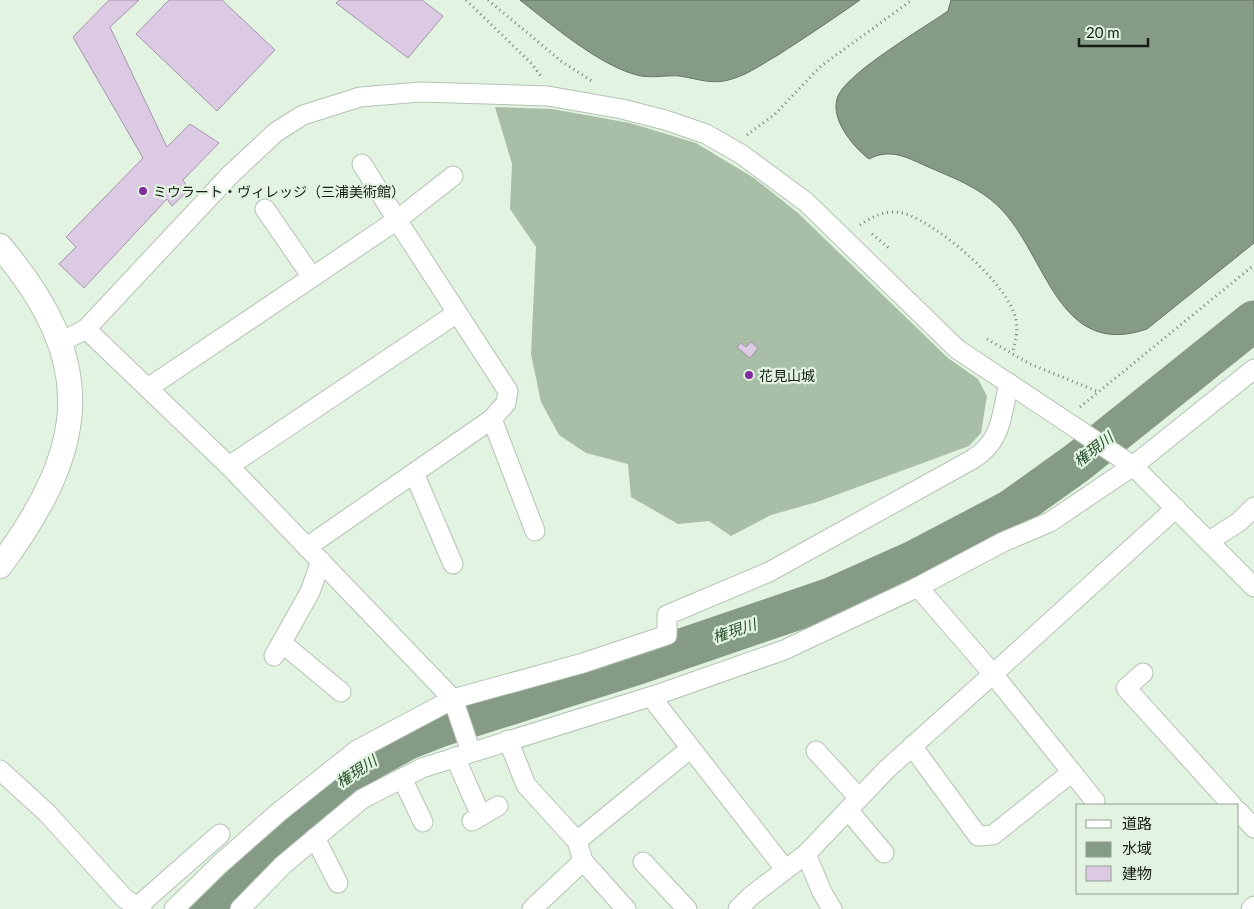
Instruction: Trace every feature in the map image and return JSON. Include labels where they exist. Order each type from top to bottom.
[{"type":"street","points":[[61,342],[86,329],[230,175],[276,132],[304,115],[360,97],[420,92],[548,96],[622,109],[665,120],[706,134],[741,154],[806,202],[957,349],[1133,466],[1254,587]]},
{"type":"street","points":[[307,547],[492,419],[506,403],[508,390],[396,220],[362,164]]},
{"type":"street","points":[[148,388],[396,220],[453,176]]},
{"type":"street","points":[[265,209],[312,277]]},
{"type":"street","points":[[0,246],[23,273],[61,342],[70,378],[70,415],[66,444],[52,481],[34,516],[0,566]]},
{"type":"street","points":[[229,466],[457,313]]},
{"type":"street","points":[[86,329],[229,466],[454,703],[476,819],[498,806]]},
{"type":"street","points":[[240,909],[283,865],[362,799],[422,768],[464,750],[508,740],[651,697],[784,650],[918,587],[1003,542],[1050,522],[1133,466],[1254,369]]},
{"type":"street","points":[[174,909],[220,864],[319,778],[357,750],[454,703],[667,635],[667,615],[769,572],[988,450],[996,437],[1009,383]]},
{"type":"street","points":[[492,419],[535,531]]},
{"type":"street","points":[[414,473],[453,564]]},
{"type":"street","points":[[1209,541],[1239,522],[1254,507]]},
{"type":"street","points":[[738,909],[751,896],[806,854],[912,746],[1176,508]]},
{"type":"street","points":[[321,561],[310,592],[278,650],[341,692]]},
{"type":"street","points":[[918,587],[994,674],[1095,801]]},
{"type":"street","points":[[1143,673],[1126,688],[1231,804]]},
{"type":"street","points":[[651,697],[785,869]]},
{"type":"street","points":[[508,740],[526,785],[577,841],[583,862],[626,909]]},
{"type":"street","points":[[912,746],[978,836],[993,835],[1072,772]]},
{"type":"street","points":[[577,841],[691,748]]},
{"type":"street","points":[[816,751],[884,853]]},
{"type":"street","points":[[0,770],[48,813],[130,906],[220,834]]},
{"type":"street","points":[[402,778],[423,822]]},
{"type":"street","points":[[1239,812],[1254,828]]},
{"type":"street","points":[[315,838],[338,883]]},
{"type":"street","points":[[806,854],[822,892],[832,909]]},
{"type":"street","points":[[532,909],[583,862]]},
{"type":"street","points":[[643,862],[687,909]]},
{"type":"street","points":[[1251,909],[1254,906]]},
{"type":"path","points":[[466,0],[532,64],[545,84],[548,96]]},
{"type":"path","points":[[746,136],[775,114],[821,66],[912,0]]},
{"type":"path","points":[[860,225],[873,216],[886,212],[905,214],[928,225],[955,244],[986,272],[1008,302],[1016,318],[1018,335],[1012,353]]},
{"type":"path","points":[[1064,420],[1254,265]]},
{"type":"path","points":[[987,339],[1030,364],[1099,392]]},
{"type":"shaded area","points":[[495,107],[552,109],[630,123],[696,143],[754,178],[798,213],[948,358],[978,379],[987,396],[981,433],[969,446],[817,502],[771,515],[731,536],[709,521],[678,524],[631,497],[628,464],[586,453],[559,435],[541,402],[531,354],[536,247],[510,209],[512,164]]},
{"type":"water","points":[[520,0],[860,0],[752,71],[727,80],[713,82],[679,76],[641,76],[626,71],[594,55]]},
{"type":"water","points":[[951,0],[1254,0],[1254,243],[1147,329],[1117,335],[1093,330],[1073,316],[1057,297],[1015,227],[991,200],[964,183],[905,157],[884,154],[869,159],[849,139],[839,121],[836,103],[839,94],[846,84],[872,62],[948,11]]},
{"type":"building","points":[[109,0],[139,0],[110,27],[167,147],[190,124],[219,143],[183,180],[189,190],[172,206],[167,199],[84,288],[59,264],[76,247],[66,237],[143,158],[73,37]]},
{"type":"building","points":[[169,0],[222,0],[275,50],[217,111],[136,34]]},
{"type":"building","points":[[339,0],[422,0],[443,16],[408,58],[336,3]]},
{"type":"building","points":[[751,342],[758,348],[750,358],[737,347],[741,343],[746,347]]},
{"type":"waterway","name":"権現川","points":[[204,909],[329,789],[368,761],[406,740],[439,727],[632,666],[831,598],[916,560],[1011,510],[1078,462],[1254,321]]},
{"type":"place","name":"ミウラート・ヴィレッジ（三浦美術館）","points":[[143,191]]},
{"type":"place","name":"花見山城","points":[[749,375]]}]
